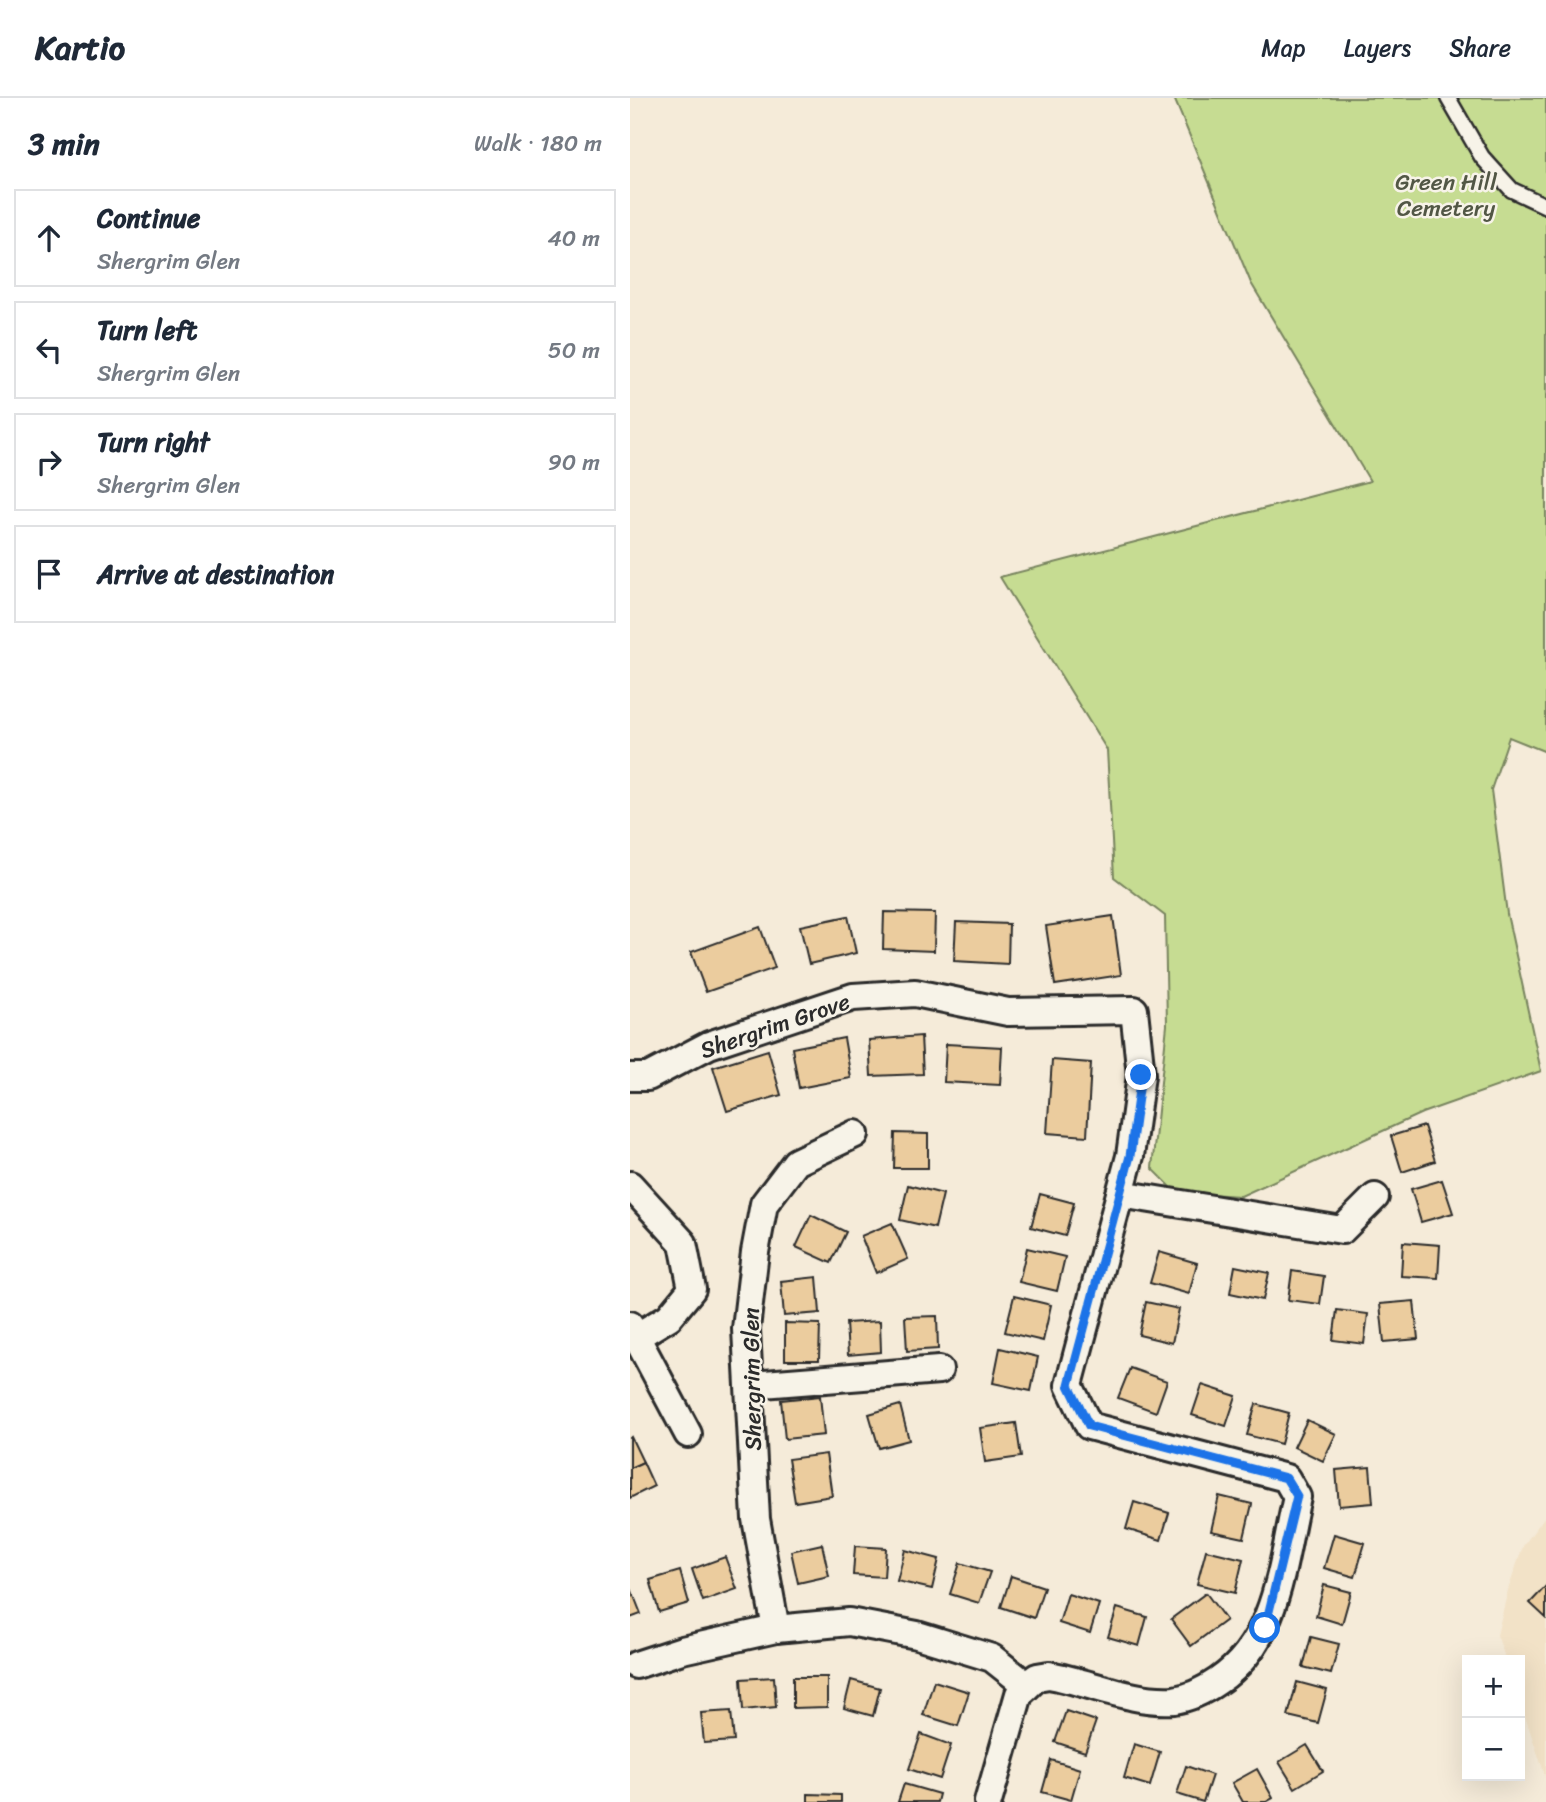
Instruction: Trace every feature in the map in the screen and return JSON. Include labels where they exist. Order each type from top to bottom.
[{"type":"street","name":"Shergrim Grove","points":[[630,1077],[648,1077],[709,1045],[853,997],[915,993],[1008,1012],[1134,1010],[1141,1075],[1130,1156],[1120,1194]]},
{"type":"street","name":"Shergrim Glen","points":[[776,1629],[756,1519],[746,1329],[755,1252],[764,1204],[796,1162],[855,1134]]},
{"type":"street","points":[[630,1185],[684,1243],[692,1289],[669,1317],[633,1331],[688,1434]]},
{"type":"street","points":[[988,1802],[1010,1729],[1014,1706],[1026,1685],[1037,1677],[1049,1675],[1150,1699],[1176,1700],[1204,1690],[1228,1674],[1250,1653],[1265,1628],[1297,1496],[1286,1478],[1089,1426],[1069,1385],[1120,1194],[1342,1230],[1376,1197]]},
{"type":"street","points":[[750,1385],[939,1370]]},
{"type":"street","points":[[636,1665],[682,1650],[776,1629],[849,1622],[918,1635],[992,1658],[1026,1685]]},
{"type":"lane","points":[[1448,98],[1482,157],[1512,190],[1546,206]]},
{"type":"shaded area","points":[[1546,1515],[1546,1778],[1525,1717],[1525,1655],[1504,1655],[1497,1635],[1523,1546]]},
{"type":"green space","name":"Green Hill Cemetery","points":[[1174,98],[1546,98],[1546,752],[1509,737],[1491,790],[1507,914],[1541,1071],[1422,1113],[1241,1196],[1176,1192],[1152,1168],[1167,1025],[1165,916],[1114,877],[1107,750],[1000,577],[1370,481],[1251,283]]},
{"type":"building","points":[[884,912],[935,913],[934,951],[883,949]]},
{"type":"building","points":[[848,916],[856,953],[809,964],[800,926]]},
{"type":"building","points":[[1113,916],[1121,975],[1055,985],[1046,926]]},
{"type":"building","points":[[956,922],[1009,924],[1008,964],[954,961]]},
{"type":"building","points":[[760,927],[775,968],[706,992],[691,952]]},
{"type":"building","points":[[921,1036],[923,1074],[871,1076],[869,1040]]},
{"type":"building","points":[[844,1038],[851,1078],[799,1088],[792,1048]]},
{"type":"building","points":[[946,1044],[1002,1047],[1000,1085],[944,1082]]},
{"type":"building","points":[[768,1050],[781,1095],[727,1111],[713,1067]]},
{"type":"building","points":[[1052,1060],[1091,1063],[1087,1136],[1047,1133]]},
{"type":"building","points":[[1424,1126],[1435,1161],[1402,1172],[1391,1136]]},
{"type":"building","points":[[895,1133],[928,1134],[928,1168],[894,1168]]},
{"type":"building","points":[[1442,1180],[1453,1213],[1421,1222],[1411,1189]]},
{"type":"building","points":[[908,1185],[943,1194],[935,1228],[900,1220]]},
{"type":"building","points":[[1040,1194],[1074,1203],[1065,1236],[1031,1227]]},
{"type":"building","points":[[811,1215],[846,1232],[831,1263],[796,1247]]},
{"type":"building","points":[[892,1223],[908,1259],[876,1273],[861,1236]]},
{"type":"building","points":[[1403,1242],[1440,1245],[1438,1278],[1401,1276]]},
{"type":"building","points":[[1027,1248],[1065,1257],[1057,1291],[1019,1282]]},
{"type":"building","points":[[1159,1252],[1197,1263],[1189,1294],[1150,1283]]},
{"type":"building","points":[[1235,1266],[1269,1273],[1263,1300],[1230,1293]]},
{"type":"building","points":[[1292,1271],[1324,1276],[1320,1304],[1288,1300]]},
{"type":"building","points":[[817,1277],[820,1313],[784,1316],[781,1281]]},
{"type":"building","points":[[1014,1296],[1051,1305],[1043,1341],[1005,1332]]},
{"type":"building","points":[[1414,1301],[1418,1339],[1384,1342],[1380,1304]]},
{"type":"building","points":[[1146,1302],[1179,1309],[1172,1343],[1139,1335]]},
{"type":"building","points":[[1337,1310],[1368,1314],[1364,1344],[1333,1340]]},
{"type":"building","points":[[937,1316],[938,1349],[907,1351],[905,1317]]},
{"type":"building","points":[[880,1321],[881,1352],[848,1355],[846,1323]]},
{"type":"building","points":[[785,1323],[820,1324],[819,1360],[785,1360]]},
{"type":"building","points":[[1000,1348],[1038,1357],[1031,1391],[993,1383]]},
{"type":"building","points":[[1130,1368],[1167,1381],[1156,1412],[1118,1398]]},
{"type":"building","points":[[1202,1385],[1236,1396],[1226,1426],[1192,1415]]},
{"type":"building","points":[[820,1396],[824,1435],[785,1439],[781,1400]]},
{"type":"building","points":[[1256,1404],[1289,1413],[1281,1444],[1247,1435]]},
{"type":"building","points":[[900,1405],[909,1440],[879,1448],[869,1414]]},
{"type":"building","points":[[1307,1420],[1336,1434],[1323,1461],[1294,1447]]},
{"type":"building","points":[[1016,1423],[1021,1457],[985,1462],[980,1428]]},
{"type":"building","points":[[630,1438],[643,1462],[630,1468]]},
{"type":"building","points":[[826,1454],[832,1496],[795,1502],[788,1459]]},
{"type":"building","points":[[643,1462],[654,1486],[630,1498],[630,1468]]},
{"type":"building","points":[[1370,1467],[1373,1503],[1339,1506],[1336,1470]]},
{"type":"building","points":[[1219,1496],[1252,1504],[1244,1538],[1211,1531]]},
{"type":"building","points":[[1134,1502],[1169,1513],[1161,1540],[1126,1529]]},
{"type":"building","points":[[1334,1534],[1365,1543],[1355,1577],[1324,1568]]},
{"type":"building","points":[[822,1544],[829,1576],[798,1583],[791,1551]]},
{"type":"building","points":[[855,1546],[886,1548],[884,1577],[853,1575]]},
{"type":"building","points":[[905,1550],[939,1559],[932,1589],[897,1581]]},
{"type":"building","points":[[1206,1550],[1243,1559],[1235,1593],[1197,1584]]},
{"type":"building","points":[[725,1557],[737,1589],[703,1601],[692,1569]]},
{"type":"building","points":[[960,1563],[990,1572],[979,1603],[950,1594]]},
{"type":"building","points":[[680,1571],[689,1603],[659,1612],[650,1580]]},
{"type":"building","points":[[1011,1576],[1044,1587],[1034,1618],[1001,1607]]},
{"type":"building","points":[[1324,1585],[1351,1592],[1342,1624],[1316,1616]]},
{"type":"building","points":[[630,1586],[641,1614],[630,1618]]},
{"type":"building","points":[[1546,1586],[1546,1618],[1530,1603]]},
{"type":"building","points":[[1206,1593],[1226,1620],[1191,1646],[1171,1619]]},
{"type":"building","points":[[1068,1594],[1099,1604],[1090,1633],[1059,1623]]},
{"type":"building","points":[[1117,1608],[1147,1617],[1139,1646],[1108,1637]]},
{"type":"building","points":[[1311,1637],[1339,1644],[1331,1674],[1303,1667]]},
{"type":"building","points":[[774,1677],[776,1707],[743,1710],[741,1679]]},
{"type":"building","points":[[793,1677],[827,1677],[827,1707],[793,1708]]},
{"type":"building","points":[[851,1680],[880,1688],[873,1716],[844,1708]]},
{"type":"building","points":[[934,1681],[969,1692],[958,1726],[923,1715]]},
{"type":"building","points":[[1297,1682],[1327,1690],[1318,1723],[1288,1716]]},
{"type":"building","points":[[731,1711],[734,1741],[704,1743],[701,1713]]},
{"type":"building","points":[[1066,1711],[1096,1721],[1085,1752],[1055,1742]]},
{"type":"building","points":[[921,1734],[951,1745],[940,1779],[909,1769]]},
{"type":"building","points":[[1134,1744],[1160,1752],[1150,1786],[1124,1778]]},
{"type":"building","points":[[1307,1745],[1323,1771],[1295,1788],[1279,1762]]},
{"type":"building","points":[[1051,1760],[1080,1769],[1071,1800],[1042,1792]]},
{"type":"building","points":[[1186,1766],[1212,1775],[1203,1802],[1177,1794]]},
{"type":"building","points":[[1257,1769],[1273,1798],[1266,1802],[1243,1802],[1232,1783]]},
{"type":"building","points":[[904,1784],[939,1794],[937,1802],[898,1802]]},
{"type":"building","points":[[808,1794],[841,1795],[841,1802],[808,1802]]},
{"type":"route","points":[[1141,1075],[1130,1156],[1069,1385],[1089,1426],[1286,1478],[1297,1496],[1265,1628]]}]
